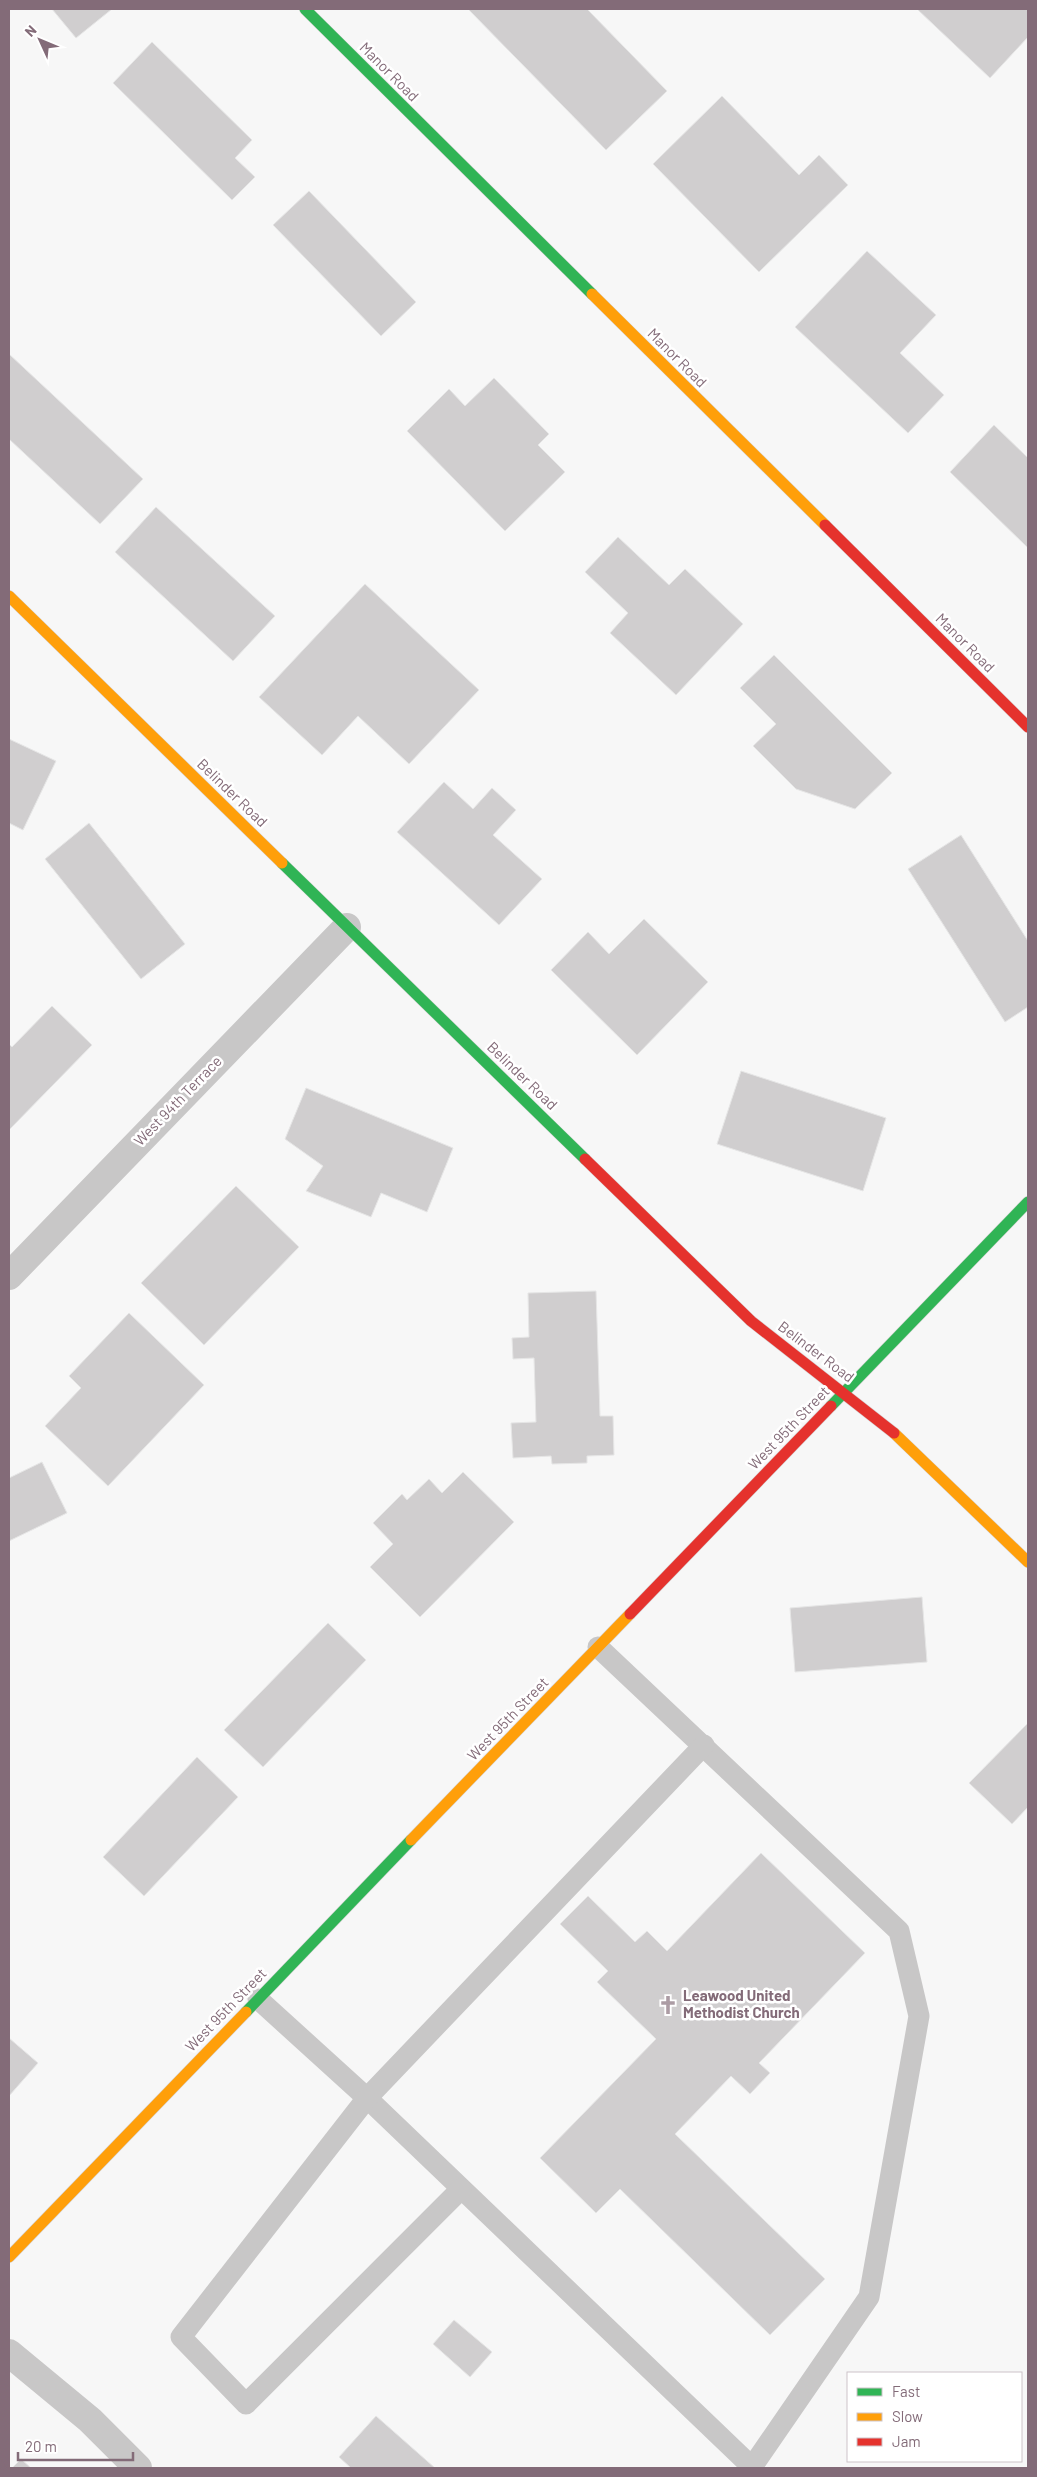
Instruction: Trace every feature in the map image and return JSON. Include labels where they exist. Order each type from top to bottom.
[{"type":"street","name":"Manor Road","points":[[305,9],[1028,727]]},
{"type":"street","name":"Belinder Road","points":[[9,596],[751,1321],[898,1436],[1028,1562]]},
{"type":"street","name":"West 94th Terrace","points":[[9,1276],[347,927]]},
{"type":"street","name":"West 95th Street","points":[[9,2257],[1028,1202]]},
{"type":"street","points":[[9,2353],[90,2420],[138,2468]]},
{"type":"lane","points":[[258,1999],[367,2098],[752,2467],[869,2297],[919,2016],[899,1931],[598,1647]]},
{"type":"lane","points":[[461,2189],[246,2404],[181,2337],[367,2098],[704,1745]]},
{"type":"building","points":[[52,9],[112,9],[76,38]]},
{"type":"building","points":[[468,9],[587,9],[667,91],[606,150]]},
{"type":"building","points":[[917,9],[1028,9],[1028,37],[990,78]]},
{"type":"building","points":[[152,42],[252,140],[235,158],[255,177],[232,200],[113,83]]},
{"type":"building","points":[[722,96],[799,175],[819,155],[848,185],[759,272],[653,164]]},
{"type":"building","points":[[309,191],[416,302],[381,336],[273,225]]},
{"type":"building","points":[[867,251],[936,315],[900,353],[944,395],[908,433],[795,327]]},
{"type":"building","points":[[9,354],[143,479],[100,524],[9,439]]},
{"type":"building","points":[[494,378],[549,434],[538,445],[565,472],[505,531],[407,431],[449,389],[465,406]]},
{"type":"building","points":[[994,425],[1028,458],[1028,548],[950,472]]},
{"type":"building","points":[[156,507],[275,616],[233,661],[115,552]]},
{"type":"building","points":[[618,537],[669,585],[685,569],[743,624],[676,695],[610,633],[628,613],[585,572]]},
{"type":"building","points":[[365,584],[479,690],[409,764],[358,716],[322,755],[259,697]]},
{"type":"building","points":[[774,655],[892,773],[855,809],[796,789],[753,746],[776,724],[740,688]]},
{"type":"building","points":[[9,739],[56,761],[23,830],[9,823]]},
{"type":"building","points":[[444,782],[473,809],[492,788],[516,810],[493,835],[542,879],[499,925],[397,832]]},
{"type":"building","points":[[89,823],[185,944],[141,979],[45,859]]},
{"type":"building","points":[[961,835],[1028,941],[1028,1007],[1005,1022],[908,869]]},
{"type":"building","points":[[644,919],[708,982],[637,1055],[551,970],[588,932],[609,954]]},
{"type":"building","points":[[52,1006],[92,1045],[9,1130],[9,1044],[12,1047]]},
{"type":"building","points":[[741,1071],[886,1118],[863,1191],[717,1144]]},
{"type":"building","points":[[306,1088],[453,1148],[427,1212],[381,1193],[371,1217],[306,1191],[323,1166],[285,1139]]},
{"type":"building","points":[[236,1186],[299,1247],[204,1345],[141,1283]]},
{"type":"building","points":[[596,1291],[600,1416],[613,1416],[614,1455],[587,1456],[587,1463],[552,1464],[551,1456],[513,1458],[511,1423],[536,1422],[534,1358],[513,1359],[512,1338],[529,1337],[528,1293]]},
{"type":"building","points":[[129,1313],[204,1385],[108,1486],[45,1426],[81,1388],[69,1376]]},
{"type":"building","points":[[42,1462],[67,1513],[9,1541],[9,1478]]},
{"type":"building","points":[[463,1472],[514,1522],[420,1617],[370,1567],[393,1544],[373,1523],[402,1494],[407,1500],[429,1479],[442,1493]]},
{"type":"building","points":[[922,1597],[927,1662],[795,1672],[790,1608]]},
{"type":"building","points":[[328,1623],[366,1660],[263,1767],[224,1730]]},
{"type":"building","points":[[1028,1723],[1028,1807],[1012,1824],[969,1783]]},
{"type":"building","points":[[197,1757],[238,1797],[144,1896],[103,1857]]},
{"type":"building","points":[[761,1853],[865,1953],[759,2063],[770,2073],[750,2094],[731,2076],[675,2134],[825,2279],[770,2335],[620,2189],[596,2213],[540,2158],[656,2039],[597,1982],[608,1971],[560,1924],[588,1896],[635,1942],[647,1931],[667,1951]]},
{"type":"building","points":[[9,2038],[38,2063],[9,2096]]},
{"type":"building","points":[[454,2320],[492,2352],[470,2377],[433,2344]]},
{"type":"building","points":[[376,2416],[435,2468],[351,2468],[339,2457]]},
{"type":"building","points":[[21,2459],[31,2468],[12,2468]]},
{"type":"traffic: fast","points":[[305,9],[592,294]]},
{"type":"traffic: fast","points":[[282,863],[585,1159]]},
{"type":"traffic: fast","points":[[831,1406],[1028,1202]]},
{"type":"traffic: fast","points":[[246,2012],[411,1840]]},
{"type":"traffic: slow","points":[[592,294],[825,525]]},
{"type":"traffic: slow","points":[[9,596],[282,863]]},
{"type":"traffic: slow","points":[[894,1433],[1028,1562]]},
{"type":"traffic: slow","points":[[411,1840],[630,1614]]},
{"type":"traffic: slow","points":[[9,2257],[246,2012]]},
{"type":"traffic: jam","points":[[825,525],[1028,727]]},
{"type":"traffic: jam","points":[[585,1159],[751,1321],[894,1433]]},
{"type":"traffic: jam","points":[[630,1614],[831,1406]]},
{"type":"place","name":"Leawood United Methodist Church","points":[[668,2005]]}]
